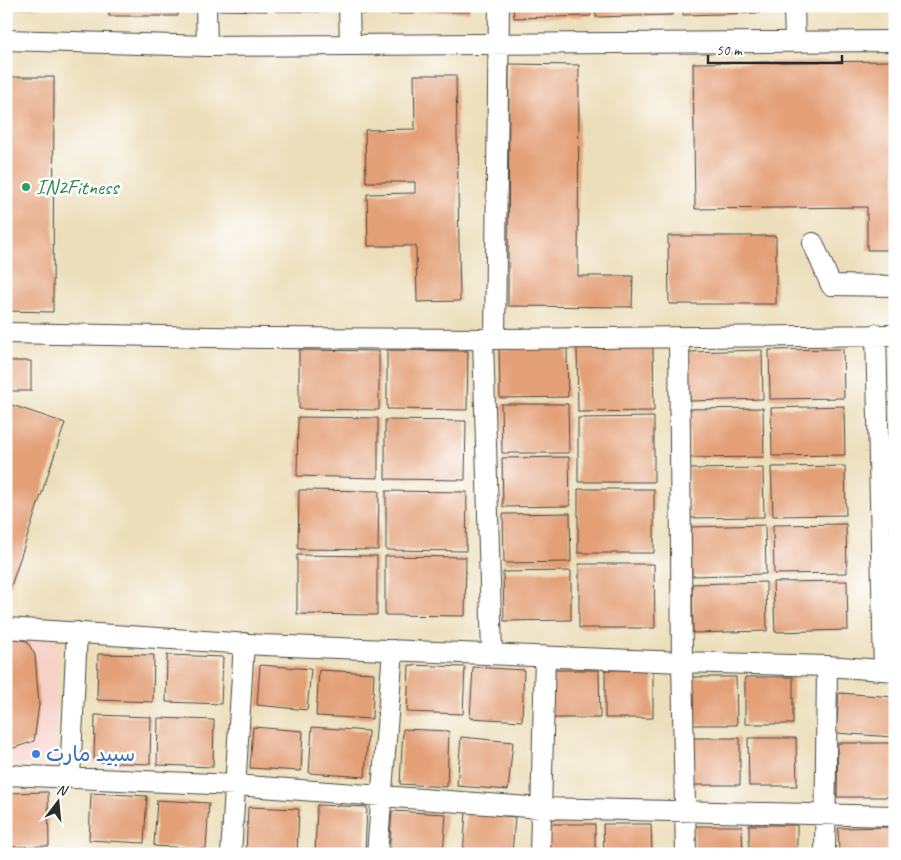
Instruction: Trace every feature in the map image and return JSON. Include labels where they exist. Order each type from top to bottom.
[{"type":"street","points":[[206,6],[207,46]]},
{"type":"street","points":[[349,6],[350,46]]},
{"type":"street","points":[[492,654],[489,339],[499,6]]},
{"type":"street","points":[[794,6],[794,42]]},
{"type":"street","points":[[6,40],[207,46],[895,41]]},
{"type":"street","points":[[813,243],[831,285],[895,286]]},
{"type":"street","points":[[6,333],[264,338],[489,339],[885,334],[890,671],[827,666],[244,644],[6,628]]},
{"type":"street","points":[[679,337],[686,854]]},
{"type":"street","points":[[70,778],[77,632]]},
{"type":"street","points":[[231,854],[244,644]]},
{"type":"street","points":[[377,854],[380,796],[393,650]]},
{"type":"street","points":[[540,854],[545,656]]},
{"type":"street","points":[[824,854],[827,666]]},
{"type":"street","points":[[6,774],[235,785],[541,808],[895,816]]},
{"type":"shaded area","points":[[6,634],[59,635],[54,766],[6,765]]},
{"type":"building","points":[[6,6],[38,6],[38,8],[6,9]]},
{"type":"building","points":[[109,6],[178,6],[178,16],[109,16]]},
{"type":"building","points":[[215,6],[267,6],[267,11],[215,10]]},
{"type":"building","points":[[275,6],[326,6],[326,12],[275,11]]},
{"type":"building","points":[[362,6],[414,6],[414,14],[362,14]]},
{"type":"building","points":[[418,6],[470,6],[470,12],[418,12]]},
{"type":"building","points":[[513,6],[590,6],[591,16],[514,18]]},
{"type":"building","points":[[595,6],[672,6],[672,15],[596,17]]},
{"type":"building","points":[[683,6],[760,6],[760,13],[683,15]]},
{"type":"building","points":[[895,61],[895,250],[867,250],[867,207],[695,209],[693,63]]},
{"type":"building","points":[[509,64],[579,65],[578,276],[633,276],[632,307],[508,306]]},
{"type":"building","points":[[414,75],[456,75],[460,301],[417,302],[416,246],[368,246],[367,194],[415,193],[415,182],[366,182],[365,130],[415,129]]},
{"type":"building","points":[[6,77],[54,77],[53,312],[6,311]]},
{"type":"building","points":[[668,236],[776,236],[776,304],[669,304]]},
{"type":"building","points":[[577,347],[653,347],[654,411],[578,412]]},
{"type":"building","points":[[567,348],[568,397],[500,398],[499,349]]},
{"type":"building","points":[[843,349],[844,398],[770,399],[769,350]]},
{"type":"building","points":[[299,350],[379,351],[379,410],[299,409]]},
{"type":"building","points":[[387,350],[468,351],[467,410],[387,409]]},
{"type":"building","points":[[762,350],[763,399],[690,401],[689,352]]},
{"type":"building","points":[[6,361],[31,361],[31,391],[6,391]]},
{"type":"building","points":[[6,403],[65,423],[7,598],[6,598]]},
{"type":"building","points":[[501,404],[568,404],[569,453],[502,453]]},
{"type":"building","points":[[844,406],[845,455],[772,456],[771,408]]},
{"type":"building","points":[[763,408],[764,457],[690,458],[689,409]]},
{"type":"building","points":[[298,417],[378,418],[378,478],[297,476]]},
{"type":"building","points":[[654,417],[654,482],[578,482],[578,418]]},
{"type":"building","points":[[385,420],[466,421],[465,480],[385,479]]},
{"type":"building","points":[[569,457],[570,506],[503,507],[502,458]]},
{"type":"building","points":[[845,466],[846,515],[773,516],[771,467]]},
{"type":"building","points":[[763,468],[764,517],[691,518],[689,469]]},
{"type":"building","points":[[578,489],[654,489],[654,553],[578,553]]},
{"type":"building","points":[[299,490],[379,491],[378,550],[298,549]]},
{"type":"building","points":[[386,491],[467,492],[466,551],[386,550]]},
{"type":"building","points":[[570,513],[571,562],[504,563],[503,514]]},
{"type":"building","points":[[846,524],[847,573],[774,574],[773,525]]},
{"type":"building","points":[[765,525],[766,574],[692,576],[691,527]]},
{"type":"building","points":[[297,555],[377,556],[377,615],[297,614]]},
{"type":"building","points":[[385,556],[466,557],[465,616],[385,615]]},
{"type":"building","points":[[579,564],[654,564],[655,628],[579,628]]},
{"type":"building","points":[[571,571],[571,620],[504,621],[503,572]]},
{"type":"building","points":[[847,581],[848,630],[775,632],[773,582]]},
{"type":"building","points":[[766,582],[767,631],[693,633],[692,584]]},
{"type":"building","points":[[6,637],[27,641],[35,655],[39,705],[34,741],[6,749]]},
{"type":"building","points":[[98,654],[154,655],[153,702],[97,700]]},
{"type":"building","points":[[167,655],[223,657],[221,704],[166,702]]},
{"type":"building","points":[[260,665],[311,669],[307,710],[257,705]]},
{"type":"building","points":[[409,665],[465,667],[463,714],[407,712]]},
{"type":"building","points":[[473,667],[524,670],[522,721],[470,718]]},
{"type":"building","points":[[319,670],[374,673],[372,719],[316,716]]},
{"type":"building","points":[[551,670],[599,670],[600,718],[551,718]]},
{"type":"building","points":[[605,670],[653,670],[653,718],[605,718]]},
{"type":"building","points":[[688,677],[736,677],[737,725],[688,725]]},
{"type":"building","points":[[745,677],[793,677],[793,724],[745,724]]},
{"type":"building","points":[[839,693],[895,697],[893,737],[836,733]]},
{"type":"building","points":[[95,715],[151,717],[150,764],[94,762]]},
{"type":"building","points":[[158,718],[214,720],[213,767],[157,765]]},
{"type":"building","points":[[253,727],[303,731],[301,771],[250,768]]},
{"type":"building","points":[[312,727],[368,731],[365,777],[309,773]]},
{"type":"building","points":[[403,729],[449,731],[447,787],[400,784]]},
{"type":"building","points":[[461,737],[513,742],[508,790],[457,786]]},
{"type":"building","points":[[691,738],[740,738],[740,785],[692,785]]},
{"type":"building","points":[[748,738],[796,738],[797,786],[749,786]]},
{"type":"building","points":[[838,743],[895,743],[895,797],[837,797]]},
{"type":"building","points":[[48,792],[49,846],[6,847],[6,793]]},
{"type":"building","points":[[91,793],[147,796],[144,843],[89,840]]},
{"type":"building","points":[[157,800],[209,803],[206,849],[154,846]]},
{"type":"building","points":[[317,805],[367,807],[365,854],[315,854]]},
{"type":"building","points":[[248,807],[299,809],[297,854],[246,854]]},
{"type":"building","points":[[392,811],[446,814],[443,854],[389,854]]},
{"type":"building","points":[[466,812],[515,817],[512,854],[463,854]]},
{"type":"building","points":[[547,824],[595,824],[595,854],[547,854]]},
{"type":"building","points":[[603,824],[651,824],[652,854],[604,854]]},
{"type":"building","points":[[749,825],[797,825],[797,854],[749,854]]},
{"type":"building","points":[[694,826],[742,826],[743,854],[694,854]]},
{"type":"building","points":[[895,827],[895,854],[839,854],[838,828]]},
{"type":"place","name":"IN2Fitness","points":[[26,187]]},
{"type":"place","name":"سبيد مارت","points":[[36,754]]}]
